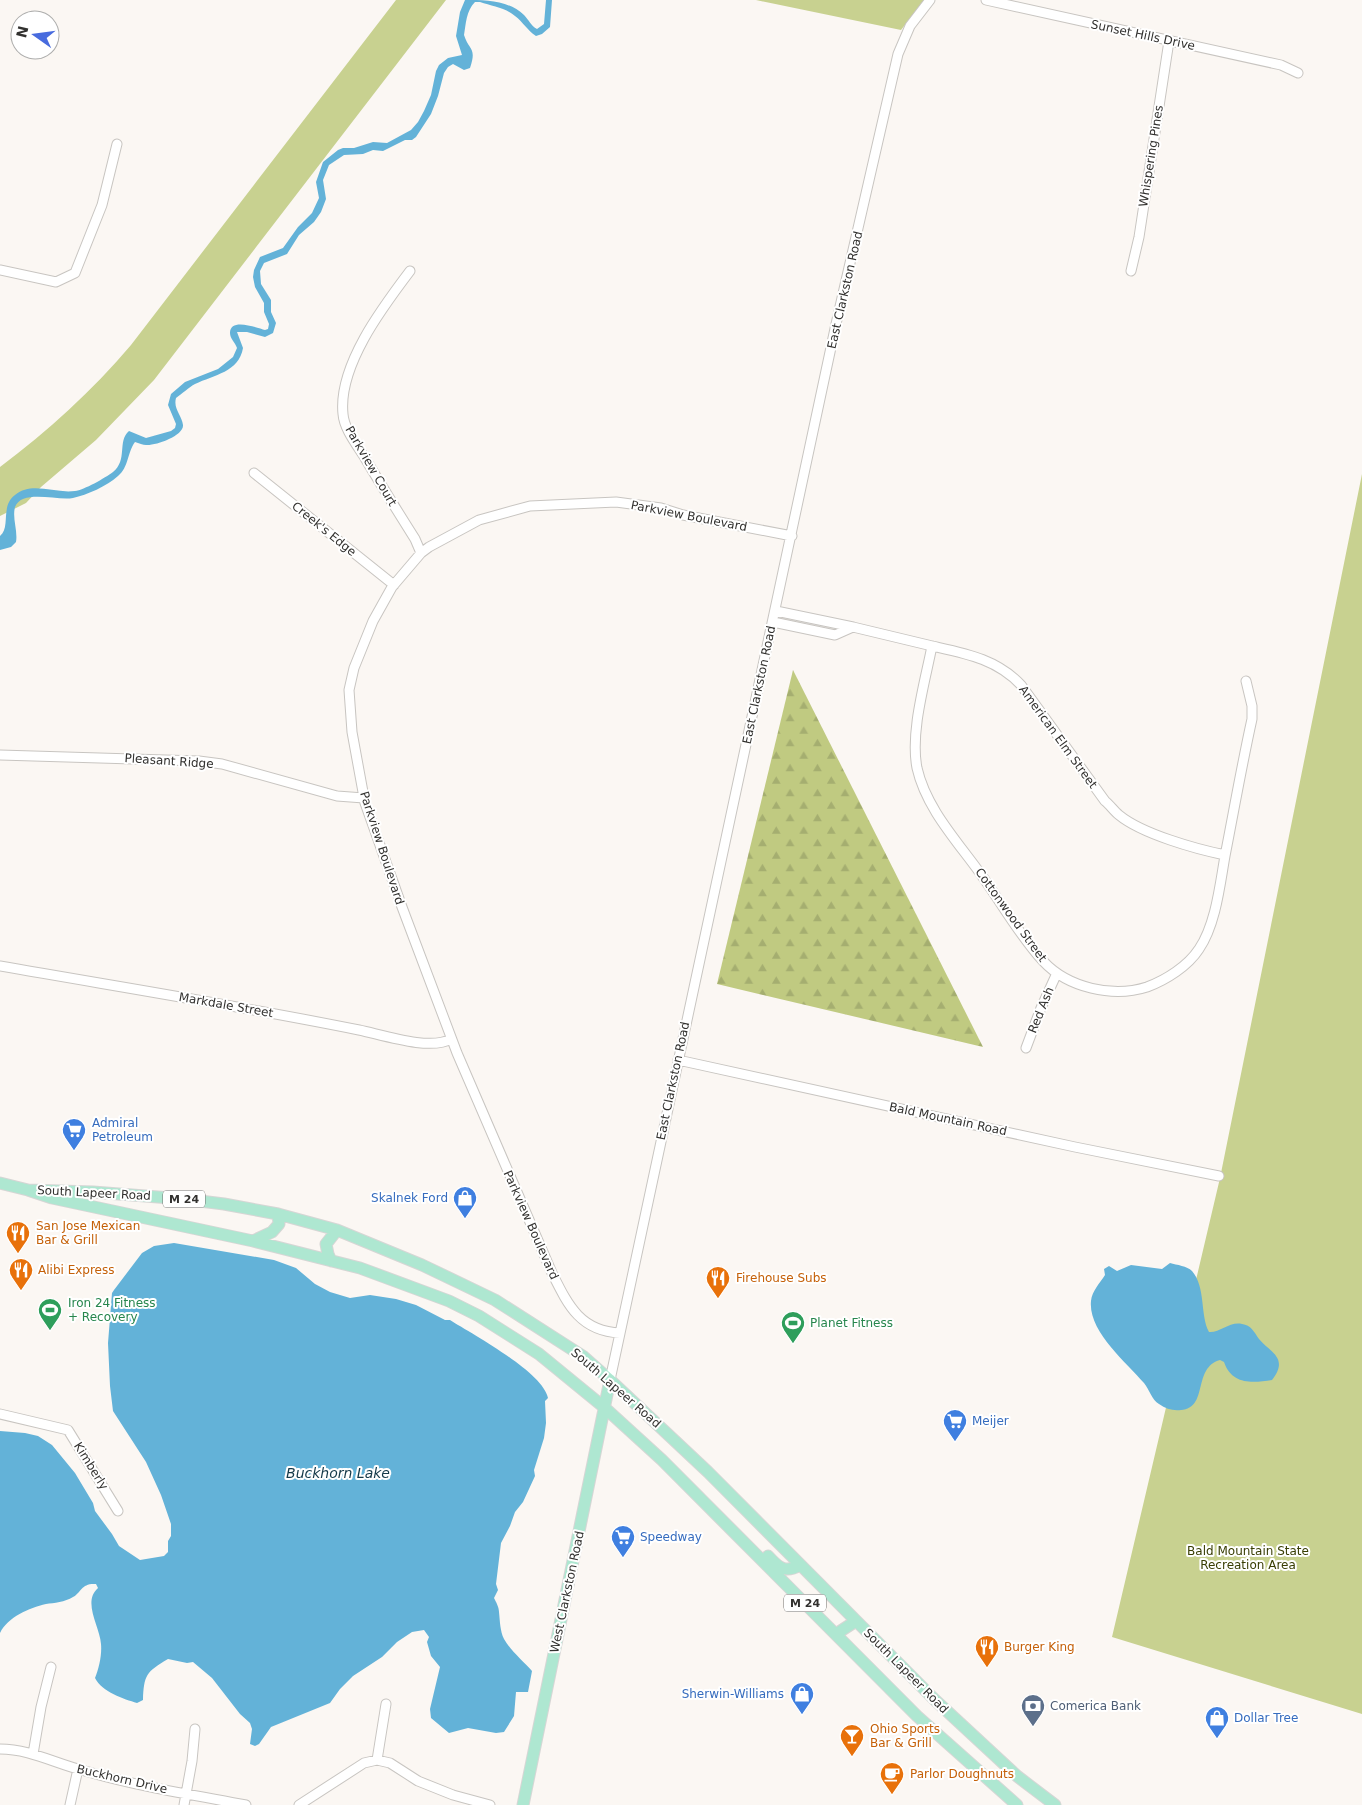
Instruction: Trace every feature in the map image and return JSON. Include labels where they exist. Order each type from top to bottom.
[{"type":"main road","name":"South Lapeer Road","points":[[0,1183],[52,1198],[253,1241],[360,1268],[448,1300],[479,1316],[539,1354],[604,1408],[662,1460],[917,1716],[1017,1805]]},
{"type":"main road","name":"South Lapeer Road","points":[[28,1190],[167,1197],[224,1204],[278,1214],[337,1230],[422,1265],[495,1300],[584,1357],[610,1380],[685,1449],[935,1700],[1017,1776],[1055,1805]]},
{"type":"main road","points":[[253,1241],[272,1232],[279,1224],[278,1214]]},
{"type":"main road","points":[[331,1261],[326,1244],[337,1230]]},
{"type":"main road","name":"West Clarkston Road","points":[[523,1805],[610,1380]]},
{"type":"main road","points":[[694,1492],[711,1498],[780,1567],[786,1570],[793,1570],[800,1565]]},
{"type":"main road","points":[[836,1634],[856,1621]]},
{"type":"street","name":"East Clarkston Road","points":[[610,1380],[836,324],[898,54],[910,26],[930,0]]},
{"type":"street","name":"Sunset Hills Drive","points":[[986,0],[1281,65],[1298,73]]},
{"type":"street","name":"Whispering Pines","points":[[1131,271],[1139,237],[1169,41]]},
{"type":"street","points":[[0,270],[56,282],[75,273],[102,205],[117,144]]},
{"type":"street","name":"Parkview Court","points":[[410,272],[378,316],[362,343],[343,392],[343,416],[352,437],[415,539],[421,554]]},
{"type":"street","name":"Creek's Edge","points":[[254,473],[394,585]]},
{"type":"street","name":"Parkview Boulevard","points":[[620,1333],[605,1332],[592,1327],[570,1307],[552,1273],[451,1039],[364,798],[352,732],[349,690],[362,646],[373,621],[394,585],[429,547],[478,520],[530,506],[616,502],[661,508],[683,515],[792,536]]},
{"type":"street","name":"American Elm Street","points":[[776,611],[974,656],[996,665],[1012,676],[1034,702],[1106,801],[1119,815],[1151,832],[1195,849],[1226,855]]},
{"type":"street","points":[[773,622],[835,635],[853,627]]},
{"type":"street","name":"Cottonwood Street","points":[[932,646],[915,746],[918,768],[926,794],[940,818],[1019,930],[1044,962],[1062,977],[1090,988],[1111,992],[1138,990],[1163,981],[1186,963],[1199,949],[1215,908],[1252,719],[1252,706],[1246,682]]},
{"type":"street","name":"Pleasant Ridge","points":[[0,755],[199,761],[230,766],[337,796],[364,798]]},
{"type":"street","name":"Markdale Street","points":[[0,966],[262,1011],[431,1044],[445,1043],[451,1039]]},
{"type":"street","name":"Red Ash","points":[[1026,1048],[1040,1008],[1058,973]]},
{"type":"street","name":"Bald Mountain Road","points":[[678,1060],[1075,1147],[1219,1176]]},
{"type":"street","name":"Kimberly","points":[[0,1414],[68,1430],[118,1511]]},
{"type":"street","points":[[33,1754],[41,1707],[51,1667]]},
{"type":"street","points":[[377,1760],[386,1704]]},
{"type":"street","points":[[184,1805],[195,1729]]},
{"type":"street","name":"Buckhorn Drive","points":[[0,1749],[12,1749],[78,1769],[186,1794],[246,1805]]},
{"type":"street","points":[[299,1805],[364,1763],[377,1760],[390,1763],[418,1781],[453,1795],[490,1805]]},
{"type":"street","points":[[70,1805],[78,1769]]},
{"type":"green space","points":[[396,0],[446,0],[154,380],[96,440],[41,487],[26,503],[0,516],[0,467],[69,410],[131,345]]},
{"type":"green space","points":[[756,0],[924,0],[901,30]]},
{"type":"green space","name":"Bald Mountain State Recreation Area","points":[[1362,474],[1362,1714],[1112,1637],[1220,1178]]},
{"type":"green space","points":[[793,670],[983,1047],[717,984]]},
{"type":"water","points":[[465,0],[489,1],[511,6],[524,15],[537,29],[544,24],[546,0],[552,0],[550,27],[542,34],[536,36],[511,13],[475,2],[468,13],[464,35],[472,50],[473,56],[470,68],[464,70],[453,64],[448,67],[444,73],[431,114],[416,137],[412,140],[405,140],[383,151],[373,150],[363,154],[344,155],[329,165],[323,180],[326,199],[321,212],[314,222],[299,235],[287,254],[264,263],[260,271],[261,284],[271,300],[271,312],[276,323],[273,333],[265,337],[247,332],[237,332],[243,348],[241,356],[231,368],[193,385],[176,398],[175,402],[183,425],[179,433],[168,440],[156,444],[145,445],[135,442],[122,472],[108,483],[73,498],[32,497],[25,498],[19,502],[14,511],[16,542],[11,547],[0,550],[0,536],[5,527],[8,505],[15,495],[22,491],[36,488],[75,491],[89,486],[113,472],[120,462],[125,435],[129,431],[146,438],[171,431],[175,428],[176,424],[168,405],[171,394],[185,382],[218,369],[233,357],[237,348],[230,335],[231,328],[239,324],[268,329],[269,324],[264,312],[264,303],[255,287],[253,277],[260,257],[283,248],[298,227],[312,213],[319,198],[316,182],[323,162],[343,148],[354,148],[373,142],[387,143],[411,130],[418,122],[431,95],[439,65],[448,58],[462,55],[456,36],[460,12]]},
{"type":"water","name":"Buckhorn Lake","points":[[174,1243],[274,1260],[296,1268],[315,1284],[330,1292],[350,1298],[370,1295],[396,1299],[416,1305],[445,1320],[450,1320],[505,1354],[534,1377],[543,1388],[548,1398],[545,1401],[546,1423],[544,1438],[534,1470],[535,1476],[523,1502],[515,1512],[501,1543],[496,1584],[498,1590],[494,1598],[498,1608],[504,1639],[513,1652],[532,1671],[528,1692],[516,1692],[514,1716],[504,1732],[496,1733],[468,1728],[449,1733],[431,1718],[430,1709],[440,1667],[431,1656],[427,1642],[429,1637],[424,1630],[412,1632],[397,1642],[382,1657],[353,1676],[330,1703],[271,1727],[259,1744],[255,1746],[250,1744],[252,1729],[250,1723],[240,1714],[212,1678],[193,1662],[187,1663],[168,1659],[155,1667],[146,1679],[143,1700],[137,1703],[114,1694],[98,1683],[95,1678],[100,1661],[101,1644],[92,1607],[93,1594],[98,1588],[96,1584],[85,1586],[70,1599],[39,1606],[20,1614],[8,1622],[0,1633],[0,1431],[38,1436],[52,1445],[75,1473],[93,1503],[95,1511],[119,1546],[140,1560],[164,1556],[168,1552],[171,1524],[161,1495],[146,1462],[113,1411],[108,1343],[112,1293],[142,1253],[154,1246]]},
{"type":"water","points":[[1170,1263],[1187,1268],[1192,1271],[1196,1278],[1209,1332],[1217,1331],[1233,1324],[1245,1325],[1252,1329],[1259,1339],[1273,1352],[1279,1361],[1279,1366],[1272,1380],[1250,1382],[1237,1379],[1228,1370],[1224,1362],[1220,1360],[1211,1364],[1206,1371],[1195,1402],[1190,1408],[1172,1410],[1154,1400],[1144,1383],[1119,1356],[1095,1324],[1091,1301],[1095,1290],[1105,1275],[1104,1269],[1109,1266],[1117,1271],[1131,1265],[1162,1269]]},
{"type":"place","name":"Admiral Petroleum","points":[[74,1151]]},
{"type":"place","name":"Skalnek Ford","points":[[465,1219]]},
{"type":"place","name":"San Jose Mexican Bar & Grill","points":[[18,1254]]},
{"type":"place","name":"Alibi Express","points":[[21,1291]]},
{"type":"place","name":"Firehouse Subs","points":[[718,1299]]},
{"type":"place","name":"Iron 24 Fitness + Recovery","points":[[50,1331]]},
{"type":"place","name":"Planet Fitness","points":[[793,1344]]},
{"type":"place","name":"Meijer","points":[[955,1442]]},
{"type":"place","name":"Speedway","points":[[623,1558]]},
{"type":"place","name":"Burger King","points":[[987,1668]]},
{"type":"place","name":"Sherwin-Williams","points":[[802,1715]]},
{"type":"place","name":"Comerica Bank","points":[[1033,1727]]},
{"type":"place","name":"Dollar Tree","points":[[1217,1739]]},
{"type":"place","name":"Ohio Sports Bar & Grill","points":[[852,1757]]},
{"type":"place","name":"Parlor Doughnuts","points":[[892,1795]]}]
